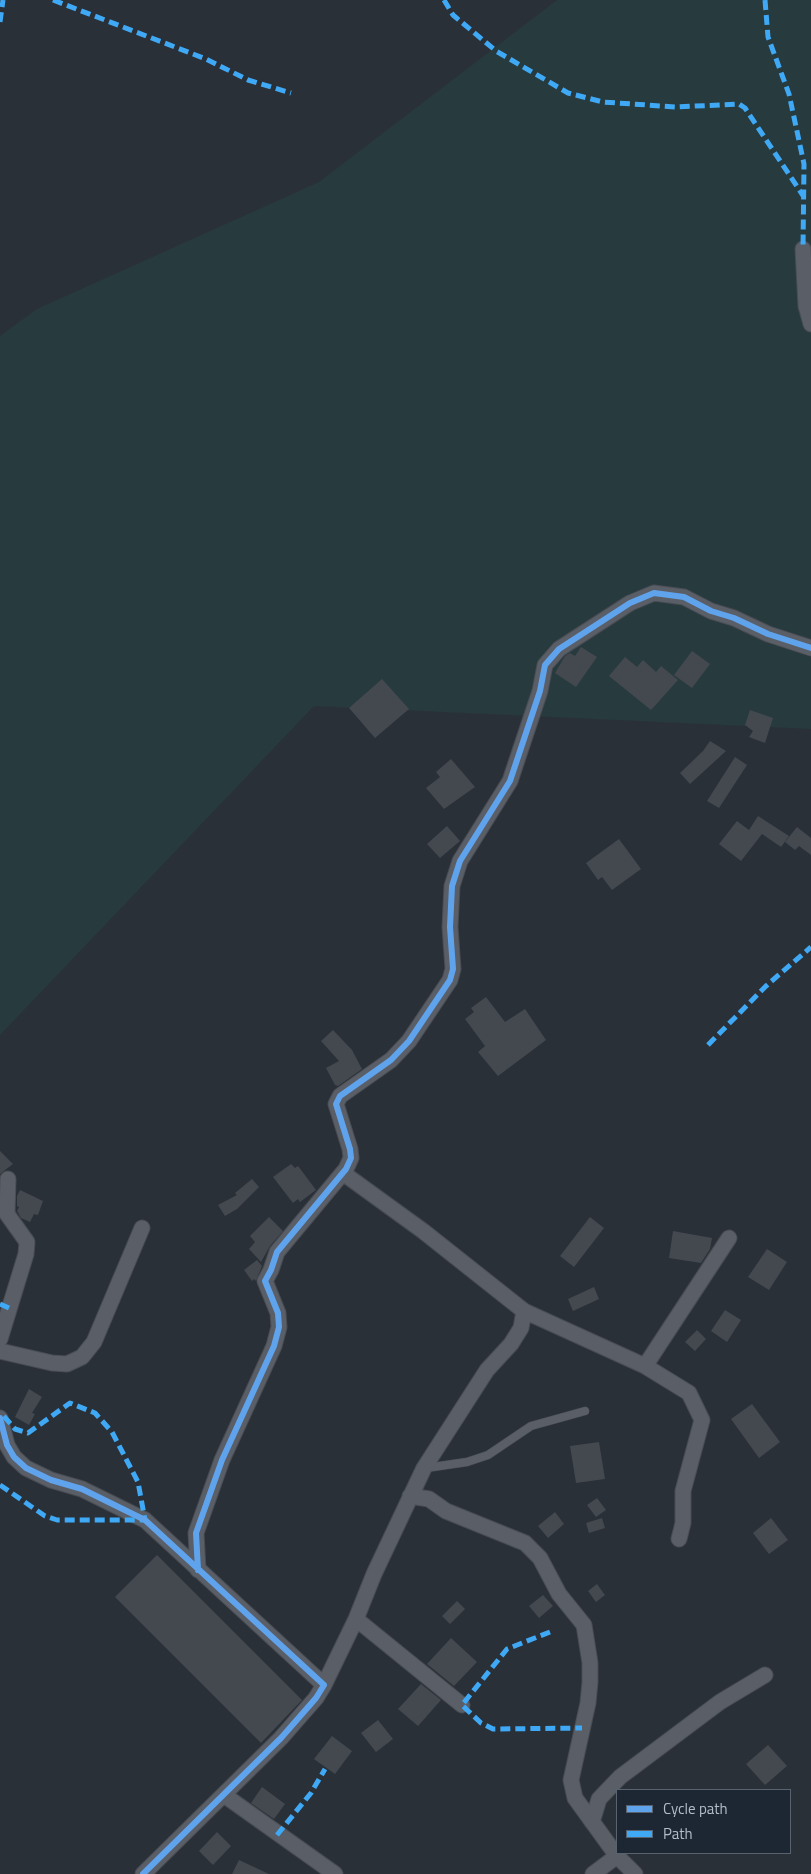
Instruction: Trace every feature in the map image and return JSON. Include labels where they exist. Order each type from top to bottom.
[{"type":"street","points":[[803,249],[806,306],[811,324]]},
{"type":"street","points":[[198,1570],[196,1533],[222,1460],[274,1346],[279,1327],[278,1313],[264,1281],[271,1270],[277,1252],[343,1173],[351,1158],[336,1104],[340,1096],[391,1060],[409,1041],[450,980],[452,969],[450,927],[452,886],[460,860],[510,781],[540,691],[545,665],[559,649],[630,603],[654,593],[684,597],[711,611],[734,618],[768,634],[811,648]]},
{"type":"street","points":[[343,1173],[423,1231],[524,1311],[645,1366],[689,1393],[702,1420],[683,1491],[682,1523],[679,1539]]},
{"type":"street","points":[[0,1339],[26,1254],[27,1242],[7,1214],[8,1179]]},
{"type":"street","points":[[0,1351],[52,1363],[67,1364],[82,1357],[94,1342],[142,1228]]},
{"type":"street","points":[[645,1366],[729,1238]]},
{"type":"street","points":[[143,1874],[158,1867],[281,1738],[316,1698],[356,1619],[374,1574],[424,1468],[488,1370],[512,1344],[521,1328],[524,1311]]},
{"type":"street","points":[[0,1418],[7,1445],[14,1457],[26,1468],[82,1489],[145,1520],[324,1685]]},
{"type":"street","points":[[410,1496],[429,1499],[446,1512],[525,1543],[540,1558],[559,1594],[584,1625],[590,1663],[590,1682],[588,1703],[572,1780],[575,1798],[617,1856],[635,1874]]},
{"type":"street","points":[[356,1619],[462,1705]]},
{"type":"street","points":[[592,1822],[600,1799],[620,1777],[720,1702],[766,1675]]},
{"type":"street","points":[[224,1796],[335,1874]]},
{"type":"street","points":[[593,1874],[617,1856]]},
{"type":"lane","points":[[424,1468],[474,1460],[488,1455],[531,1426],[585,1411]]},
{"type":"green space","points":[[557,0],[811,0],[811,729],[314,706],[0,1035],[0,336],[37,309],[319,182]]},
{"type":"building","points":[[581,647],[597,657],[576,687],[555,673],[565,656],[570,653],[575,656]]},
{"type":"building","points":[[692,651],[710,664],[692,688],[674,675]]},
{"type":"building","points":[[625,657],[637,667],[643,660],[656,672],[661,666],[678,680],[651,710],[609,676]]},
{"type":"building","points":[[382,679],[409,709],[375,738],[349,708]]},
{"type":"building","points":[[750,710],[773,718],[765,743],[749,737],[753,731],[745,725]]},
{"type":"building","points":[[710,741],[726,751],[690,784],[680,773],[703,751]]},
{"type":"building","points":[[735,757],[747,765],[719,808],[707,801]]},
{"type":"building","points":[[451,759],[475,787],[444,809],[426,788],[440,777],[436,772]]},
{"type":"building","points":[[758,816],[789,836],[781,847],[762,834],[741,861],[719,844],[737,821],[749,830]]},
{"type":"building","points":[[447,826],[460,841],[440,858],[427,844]]},
{"type":"building","points":[[797,827],[811,838],[811,855],[799,846],[795,850],[785,842]]},
{"type":"building","points":[[619,839],[641,869],[612,890],[602,877],[598,880],[586,863]]},
{"type":"building","points":[[486,997],[505,1022],[525,1009],[546,1040],[498,1076],[478,1052],[485,1046],[465,1019],[474,1012],[471,1008]]},
{"type":"building","points":[[333,1030],[352,1050],[362,1069],[338,1086],[335,1085],[326,1068],[339,1061],[321,1041]]},
{"type":"building","points":[[0,1151],[13,1164],[0,1174]]},
{"type":"building","points":[[291,1164],[295,1168],[298,1166],[316,1190],[300,1202],[298,1199],[293,1203],[273,1177]]},
{"type":"building","points":[[252,1179],[259,1187],[237,1209],[225,1216],[218,1205],[237,1195],[235,1193]]},
{"type":"building","points":[[20,1190],[43,1201],[38,1215],[34,1214],[30,1222],[21,1218],[17,1211],[19,1207],[17,1206],[17,1196]]},
{"type":"building","points":[[269,1217],[283,1231],[270,1246],[261,1262],[249,1249],[255,1242],[250,1236]]},
{"type":"building","points":[[590,1217],[604,1228],[574,1267],[560,1256]]},
{"type":"building","points":[[673,1231],[712,1238],[710,1249],[701,1263],[669,1258]]},
{"type":"building","points":[[767,1249],[787,1262],[769,1290],[748,1277]]},
{"type":"building","points":[[257,1260],[262,1266],[256,1281],[254,1279],[252,1281],[244,1270]]},
{"type":"building","points":[[594,1287],[599,1299],[573,1311],[568,1299]]},
{"type":"building","points":[[725,1310],[741,1320],[727,1342],[711,1331]]},
{"type":"building","points":[[697,1330],[706,1339],[695,1351],[685,1342]]},
{"type":"building","points":[[29,1389],[42,1397],[32,1413],[35,1414],[29,1425],[15,1417]]},
{"type":"building","points":[[752,1404],[780,1442],[759,1458],[731,1419]]},
{"type":"building","points":[[599,1442],[605,1479],[576,1483],[570,1446]]},
{"type":"building","points":[[597,1498],[606,1510],[596,1517],[587,1505]]},
{"type":"building","points":[[555,1512],[564,1524],[548,1538],[538,1526]]},
{"type":"building","points":[[602,1518],[605,1528],[589,1533],[586,1523]]},
{"type":"building","points":[[771,1518],[788,1540],[769,1554],[753,1533]]},
{"type":"building","points":[[157,1555],[302,1700],[261,1743],[115,1597]]},
{"type":"building","points":[[597,1584],[605,1595],[596,1602],[588,1591]]},
{"type":"building","points":[[543,1595],[553,1606],[539,1618],[529,1606]]},
{"type":"building","points":[[457,1601],[465,1609],[450,1624],[442,1616]]},
{"type":"building","points":[[451,1638],[477,1662],[454,1686],[427,1664]]},
{"type":"building","points":[[421,1684],[441,1700],[418,1726],[398,1709]]},
{"type":"building","points":[[378,1720],[393,1739],[376,1752],[361,1733]]},
{"type":"building","points":[[332,1736],[352,1751],[335,1774],[314,1759]]},
{"type":"building","points":[[768,1745],[787,1766],[765,1785],[746,1764]]},
{"type":"building","points":[[262,1787],[285,1804],[274,1819],[251,1803]]},
{"type":"building","points":[[217,1832],[231,1846],[213,1865],[199,1851]]},
{"type":"building","points":[[239,1860],[269,1874],[232,1874]]},
{"type":"marked path","points":[[0,22],[3,0]]},
{"type":"marked path","points":[[53,0],[206,59],[248,80],[291,93]]},
{"type":"marked path","points":[[444,0],[453,15],[496,51],[568,93],[603,102],[676,107],[739,104],[745,108],[804,197]]},
{"type":"marked path","points":[[765,0],[768,37],[789,94],[804,164],[803,249]]},
{"type":"marked path","points":[[708,1045],[766,986],[811,947]]},
{"type":"marked path","points":[[0,1304],[9,1308]]},
{"type":"marked path","points":[[0,1485],[45,1516],[57,1520],[145,1520],[138,1482],[112,1432],[95,1413],[70,1403],[28,1433],[15,1429],[2,1414]]},
{"type":"marked path","points":[[550,1632],[507,1649],[462,1705],[481,1723],[493,1729],[582,1728]]},
{"type":"marked path","points":[[277,1835],[311,1793],[325,1769]]},
{"type":"cycle path","points":[[198,1570],[196,1533],[222,1460],[274,1346],[279,1327],[278,1313],[265,1281],[277,1252],[346,1169],[351,1158],[336,1104],[340,1096],[391,1060],[409,1041],[450,980],[453,969],[450,927],[452,886],[460,861],[510,781],[540,691],[545,665],[559,649],[630,603],[654,593],[684,597],[711,611],[734,618],[768,634],[811,648]]},
{"type":"cycle path","points":[[0,1418],[7,1445],[14,1457],[26,1468],[51,1480],[82,1489],[145,1520],[324,1685],[316,1698],[281,1738],[143,1874]]}]
